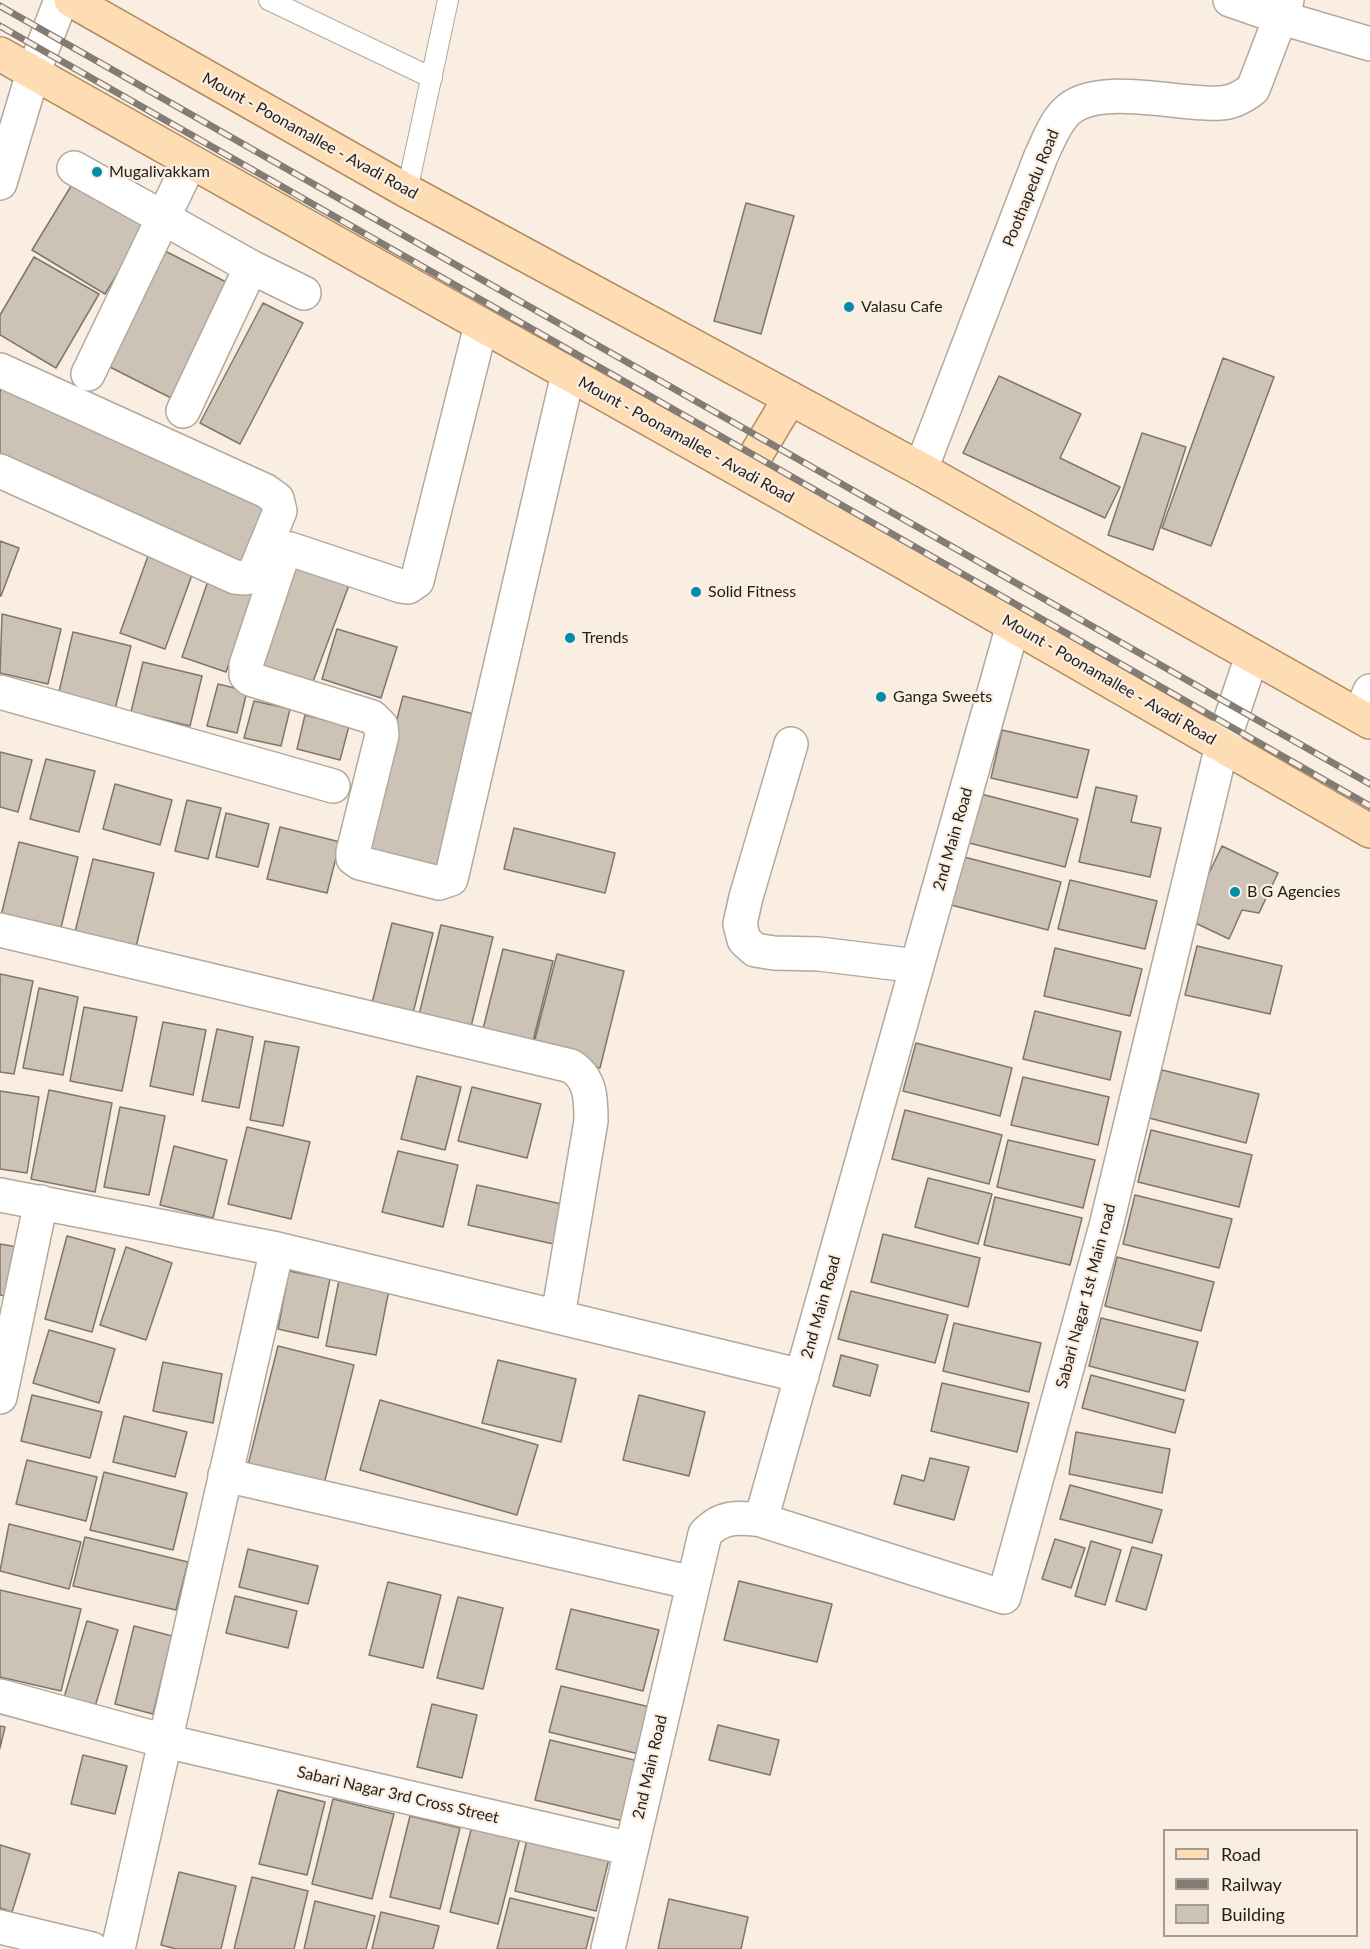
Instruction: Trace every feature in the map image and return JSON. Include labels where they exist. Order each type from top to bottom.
[{"type":"main road","name":"Mount - Poonamallee - Avadi Road","points":[[71,0],[407,191],[921,469],[1252,656],[1367,710]]},
{"type":"main road","name":"Mount - Poonamallee - Avadi Road","points":[[0,54],[745,473],[1370,831]]},
{"type":"main road","points":[[745,473],[790,398]]},
{"type":"street","points":[[0,183],[33,74],[60,0]]},
{"type":"street","points":[[1230,0],[1284,9],[1370,44]]},
{"type":"street","name":"Poothapedu Road","points":[[921,469],[1041,156],[1056,126],[1067,111],[1080,103],[1109,97],[1221,103],[1244,96],[1253,89],[1284,9]]},
{"type":"street","points":[[88,374],[190,162]]},
{"type":"street","points":[[74,168],[251,267],[304,293]]},
{"type":"street","points":[[183,411],[251,267]]},
{"type":"street","points":[[481,325],[417,581],[408,587],[401,586],[290,549],[282,556],[245,670],[250,679],[372,717],[381,726],[382,735],[353,852],[353,858],[360,863],[439,883],[446,883],[451,879],[568,374]]},
{"type":"street","points":[[0,370],[266,491],[277,499],[279,511],[254,574],[246,578],[235,576],[0,471]]},
{"type":"street","name":"2nd Main Road","points":[[608,1949],[705,1534],[713,1524],[738,1517],[761,1520],[1013,625]]},
{"type":"street","name":"Sabari Nagar 1st Main road","points":[[761,1520],[1004,1597],[1106,1226],[1222,745],[1252,656]]},
{"type":"street","points":[[0,692],[333,786]]},
{"type":"street","points":[[791,744],[746,897],[741,924],[744,940],[755,950],[774,953],[819,954],[917,966]]},
{"type":"street","points":[[0,930],[570,1066],[581,1072],[591,1097],[591,1121],[558,1316]]},
{"type":"street","points":[[0,1195],[277,1250],[802,1376]]},
{"type":"street","points":[[0,1397],[41,1202]]},
{"type":"street","points":[[118,1949],[277,1250]]},
{"type":"street","points":[[225,1475],[693,1583]]},
{"type":"street","name":"Sabari Nagar 3rd Cross Street","points":[[0,1696],[165,1741],[631,1849]]},
{"type":"street","points":[[0,1927],[92,1949]]},
{"type":"lane","points":[[269,0],[432,78]]},
{"type":"lane","points":[[407,191],[448,0]]},
{"type":"building","points":[[76,178],[149,222],[105,294],[32,250]]},
{"type":"building","points":[[746,203],[794,216],[761,334],[714,321]]},
{"type":"building","points":[[163,250],[232,285],[173,399],[104,364]]},
{"type":"building","points":[[34,257],[99,294],[56,368],[0,335],[0,315]]},
{"type":"building","points":[[263,303],[303,323],[240,444],[200,423]]},
{"type":"building","points":[[1223,358],[1274,377],[1211,546],[1162,528]]},
{"type":"building","points":[[999,376],[1081,414],[1060,458],[1120,487],[1105,518],[963,453]]},
{"type":"building","points":[[7,377],[273,505],[240,572],[0,457],[0,392]]},
{"type":"building","points":[[1142,433],[1186,447],[1153,550],[1108,535]]},
{"type":"building","points":[[0,541],[19,548],[1,596],[0,596]]},
{"type":"building","points":[[151,548],[196,564],[165,649],[120,633]]},
{"type":"building","points":[[299,558],[352,577],[308,695],[256,676]]},
{"type":"building","points":[[210,575],[254,590],[226,672],[182,657]]},
{"type":"building","points":[[2,614],[61,629],[48,684],[0,673]]},
{"type":"building","points":[[337,629],[397,647],[381,698],[322,679]]},
{"type":"building","points":[[73,632],[131,646],[115,709],[58,696]]},
{"type":"building","points":[[143,662],[202,676],[190,726],[131,712]]},
{"type":"building","points":[[218,684],[247,691],[237,733],[207,726]]},
{"type":"building","points":[[403,696],[482,716],[441,873],[362,853]]},
{"type":"building","points":[[254,701],[290,709],[281,746],[244,738]]},
{"type":"building","points":[[305,715],[349,726],[340,760],[297,749]]},
{"type":"building","points":[[1002,730],[1089,750],[1077,798],[991,778]]},
{"type":"building","points":[[0,752],[32,760],[18,812],[0,807]]},
{"type":"building","points":[[46,759],[95,771],[79,832],[30,819]]},
{"type":"building","points":[[115,784],[172,800],[160,845],[103,829]]},
{"type":"building","points":[[1096,787],[1137,796],[1131,822],[1161,828],[1150,877],[1079,862]]},
{"type":"building","points":[[981,794],[1078,819],[1065,867],[969,843]]},
{"type":"building","points":[[187,800],[221,808],[208,859],[175,851]]},
{"type":"building","points":[[226,813],[269,824],[258,867],[216,857]]},
{"type":"building","points":[[280,827],[340,842],[327,893],[267,879]]},
{"type":"building","points":[[514,828],[615,853],[605,893],[504,869]]},
{"type":"building","points":[[19,842],[78,857],[59,936],[0,920]]},
{"type":"building","name":"B G Agencies","points":[[1222,846],[1278,873],[1259,913],[1242,910],[1229,939],[1187,919]]},
{"type":"building","points":[[964,857],[1061,882],[1048,930],[951,905]]},
{"type":"building","points":[[93,859],[154,873],[134,955],[73,940]]},
{"type":"building","points":[[1070,880],[1157,901],[1145,949],[1058,929]]},
{"type":"building","points":[[392,923],[433,933],[412,1017],[371,1007]]},
{"type":"building","points":[[441,925],[493,937],[469,1035],[417,1023]]},
{"type":"building","points":[[1197,946],[1282,966],[1270,1014],[1185,995]]},
{"type":"building","points":[[1055,948],[1142,969],[1130,1016],[1044,996]]},
{"type":"building","points":[[503,949],[553,961],[532,1045],[482,1033]]},
{"type":"building","points":[[557,954],[624,971],[600,1068],[532,1051]]},
{"type":"building","points":[[0,974],[33,981],[14,1074],[0,1072]]},
{"type":"building","points":[[39,988],[78,997],[63,1075],[23,1068]]},
{"type":"building","points":[[84,1007],[137,1017],[122,1091],[70,1081]]},
{"type":"building","points":[[1035,1011],[1121,1032],[1110,1080],[1023,1059]]},
{"type":"building","points":[[163,1022],[206,1030],[193,1095],[150,1086]]},
{"type":"building","points":[[217,1029],[253,1037],[239,1108],[202,1101]]},
{"type":"building","points":[[265,1041],[299,1047],[283,1126],[250,1120]]},
{"type":"building","points":[[916,1043],[1012,1068],[1000,1116],[903,1091]]},
{"type":"building","points":[[1162,1070],[1259,1094],[1246,1143],[1149,1118]]},
{"type":"building","points":[[417,1076],[461,1087],[445,1150],[401,1139]]},
{"type":"building","points":[[1023,1077],[1109,1097],[1098,1145],[1011,1125]]},
{"type":"building","points":[[472,1087],[541,1104],[527,1158],[458,1141]]},
{"type":"building","points":[[49,1090],[112,1103],[95,1192],[31,1179]]},
{"type":"building","points":[[0,1091],[39,1097],[27,1173],[0,1169]]},
{"type":"building","points":[[120,1107],[165,1116],[149,1195],[104,1187]]},
{"type":"building","points":[[905,1110],[1002,1135],[989,1184],[892,1159]]},
{"type":"building","points":[[247,1127],[310,1142],[291,1219],[228,1204]]},
{"type":"building","points":[[1151,1130],[1252,1155],[1239,1207],[1138,1182]]},
{"type":"building","points":[[1008,1140],[1095,1160],[1083,1208],[997,1187]]},
{"type":"building","points":[[174,1146],[227,1160],[213,1218],[160,1205]]},
{"type":"building","points":[[398,1151],[458,1165],[443,1227],[382,1212]]},
{"type":"building","points":[[928,1178],[992,1194],[978,1244],[915,1227]]},
{"type":"building","points":[[477,1185],[566,1205],[558,1245],[468,1225]]},
{"type":"building","points":[[1135,1195],[1232,1219],[1219,1268],[1123,1244]]},
{"type":"building","points":[[995,1197],[1082,1218],[1070,1265],[984,1245]]},
{"type":"building","points":[[883,1234],[980,1258],[968,1307],[871,1282]]},
{"type":"building","points":[[67,1236],[115,1249],[92,1332],[45,1319]]},
{"type":"building","points":[[0,1244],[23,1248],[13,1298],[0,1295]]},
{"type":"building","points":[[126,1247],[172,1263],[146,1340],[100,1325]]},
{"type":"building","points":[[1117,1257],[1214,1282],[1201,1331],[1105,1306]]},
{"type":"building","points":[[289,1271],[330,1279],[318,1338],[278,1329]]},
{"type":"building","points":[[339,1280],[389,1290],[376,1355],[326,1346]]},
{"type":"building","points":[[851,1291],[948,1315],[935,1363],[838,1339]]},
{"type":"building","points":[[1101,1318],[1198,1342],[1185,1391],[1089,1366]]},
{"type":"building","points":[[954,1323],[1041,1343],[1029,1392],[943,1371]]},
{"type":"building","points":[[49,1330],[115,1349],[99,1403],[33,1383]]},
{"type":"building","points":[[278,1346],[354,1365],[324,1484],[248,1465]]},
{"type":"building","points":[[841,1355],[878,1365],[870,1396],[833,1386]]},
{"type":"building","points":[[498,1360],[576,1379],[561,1442],[482,1423]]},
{"type":"building","points":[[163,1362],[222,1374],[213,1423],[153,1411]]},
{"type":"building","points":[[1091,1375],[1184,1400],[1175,1433],[1082,1408]]},
{"type":"building","points":[[942,1383],[1029,1403],[1017,1452],[931,1431]]},
{"type":"building","points":[[32,1395],[102,1412],[90,1458],[21,1441]]},
{"type":"building","points":[[639,1395],[705,1412],[689,1476],[623,1460]]},
{"type":"building","points":[[380,1400],[538,1445],[517,1515],[360,1470]]},
{"type":"building","points":[[124,1416],[187,1432],[175,1477],[113,1462]]},
{"type":"building","points":[[1076,1432],[1170,1449],[1162,1493],[1069,1474]]},
{"type":"building","points":[[930,1458],[969,1467],[954,1520],[894,1504],[902,1475],[924,1481]]},
{"type":"building","points":[[27,1460],[97,1477],[86,1521],[16,1504]]},
{"type":"building","points":[[104,1472],[187,1493],[173,1550],[90,1530]]},
{"type":"building","points":[[1070,1485],[1162,1510],[1152,1543],[1060,1519]]},
{"type":"building","points":[[9,1524],[81,1542],[69,1589],[0,1571]]},
{"type":"building","points":[[85,1537],[188,1562],[176,1610],[73,1586]]},
{"type":"building","points":[[1055,1539],[1085,1548],[1071,1588],[1042,1579]]},
{"type":"building","points":[[1091,1541],[1121,1550],[1105,1605],[1075,1596]]},
{"type":"building","points":[[1132,1547],[1162,1555],[1146,1610],[1116,1601]]},
{"type":"building","points":[[248,1549],[318,1566],[308,1604],[239,1587]]},
{"type":"building","points":[[739,1581],[832,1604],[817,1662],[724,1640]]},
{"type":"building","points":[[388,1582],[441,1595],[423,1668],[369,1655]]},
{"type":"building","points":[[0,1590],[81,1609],[61,1691],[0,1677]]},
{"type":"building","points":[[235,1596],[297,1611],[288,1648],[226,1633]]},
{"type":"building","points":[[458,1597],[503,1608],[483,1689],[437,1678]]},
{"type":"building","points":[[571,1609],[659,1630],[643,1691],[556,1669]]},
{"type":"building","points":[[87,1621],[118,1630],[94,1710],[63,1701]]},
{"type":"building","points":[[134,1626],[172,1636],[153,1714],[115,1704]]},
{"type":"building","points":[[561,1686],[654,1708],[643,1755],[549,1732]]},
{"type":"building","points":[[432,1704],[477,1715],[462,1778],[417,1767]]},
{"type":"building","points":[[718,1725],[779,1740],[770,1775],[709,1760]]},
{"type":"building","points":[[0,1726],[5,1727],[0,1748]]},
{"type":"building","points":[[550,1740],[638,1761],[623,1821],[535,1800]]},
{"type":"building","points":[[83,1755],[127,1766],[115,1814],[71,1804]]},
{"type":"building","points":[[278,1790],[325,1802],[307,1875],[259,1864]]},
{"type":"building","points":[[333,1799],[394,1814],[372,1899],[312,1884]]},
{"type":"building","points":[[410,1816],[460,1828],[440,1909],[390,1897]]},
{"type":"building","points":[[473,1822],[521,1834],[498,1924],[450,1912]]},
{"type":"building","points":[[528,1835],[610,1855],[596,1911],[515,1891]]},
{"type":"building","points":[[0,1845],[30,1854],[12,1912],[0,1908]]},
{"type":"building","points":[[179,1872],[236,1886],[221,1949],[176,1949],[161,1945]]},
{"type":"building","points":[[252,1877],[308,1891],[294,1949],[234,1949]]},
{"type":"building","points":[[510,1898],[594,1918],[586,1949],[497,1949]]},
{"type":"building","points":[[669,1899],[748,1917],[741,1949],[658,1949]]},
{"type":"building","points":[[315,1901],[375,1916],[366,1949],[304,1949]]},
{"type":"building","points":[[381,1912],[439,1926],[433,1949],[372,1949]]},
{"type":"railway","points":[[0,6],[1370,784]]},
{"type":"railway","points":[[0,26],[1370,806]]},
{"type":"place","name":"Mugalivakkam","points":[[97,172]]},
{"type":"place","name":"Valasu Cafe","points":[[849,307]]},
{"type":"place","name":"Solid Fitness","points":[[696,592]]},
{"type":"place","name":"Trends","points":[[570,638]]},
{"type":"place","name":"Ganga Sweets","points":[[881,697]]},
{"type":"place","name":"B G Agencies","points":[[1235,892]]}]
